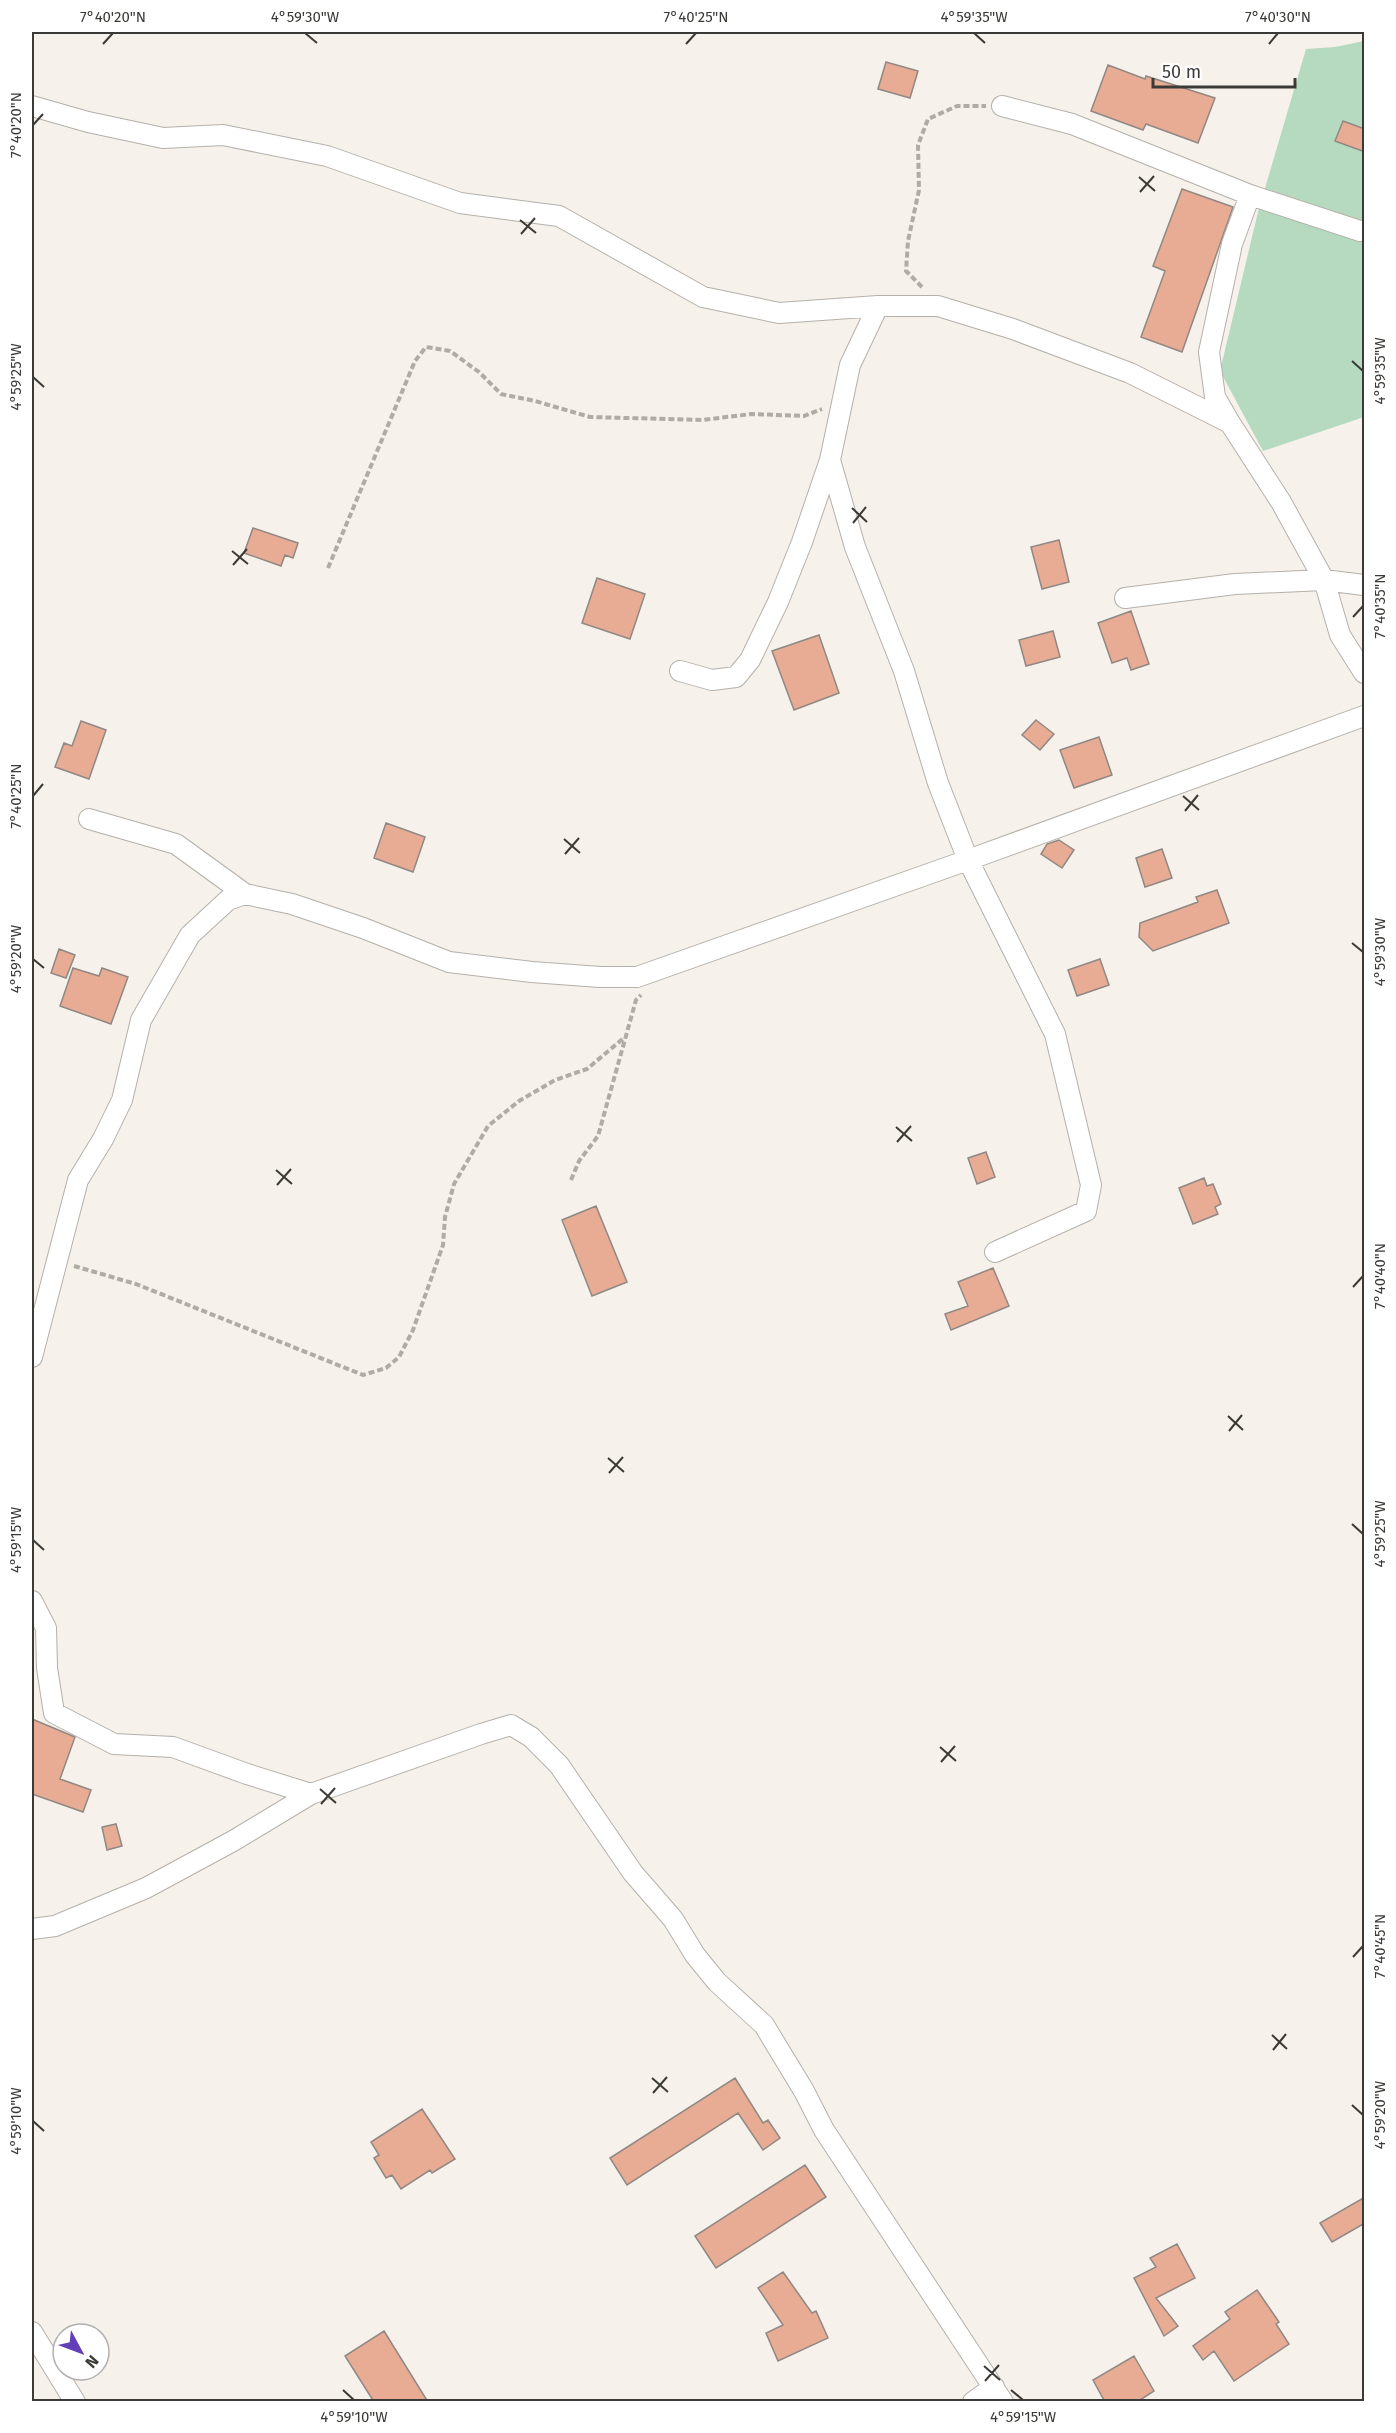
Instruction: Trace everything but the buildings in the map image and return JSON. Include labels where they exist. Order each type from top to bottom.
[{"type":"street","points":[[32,106],[88,123],[163,138],[224,135],[327,156],[460,203],[559,216],[703,297],[779,313],[878,306],[938,306],[1013,328],[1130,373],[1230,423]]},
{"type":"street","points":[[1002,106],[1072,124],[1250,195],[1360,231]]},
{"type":"street","points":[[1250,195],[1232,244],[1209,352],[1215,397],[1281,502],[1324,580],[1340,635],[1365,673]]},
{"type":"street","points":[[680,671],[712,680],[736,677],[750,660],[786,582],[830,460],[850,365],[878,306]]},
{"type":"street","points":[[830,460],[855,547],[904,671],[938,783],[968,860],[1055,1034],[1091,1185],[1086,1211],[995,1252]]},
{"type":"street","points":[[1125,598],[1235,584],[1324,580],[1365,585]]},
{"type":"street","points":[[89,819],[176,844],[245,894],[302,907],[449,962],[554,974],[637,977],[1365,716]]},
{"type":"street","points":[[32,1357],[78,1180],[103,1139],[122,1100],[141,1020],[190,935],[228,900],[245,894]]},
{"type":"street","points":[[32,1601],[46,1628],[47,1668],[54,1713],[114,1744],[173,1747],[311,1794]]},
{"type":"street","points":[[32,1929],[55,1926],[146,1888],[233,1841],[311,1794],[470,1737],[511,1725],[531,1737],[559,1766],[633,1873],[673,1919],[695,1955],[717,1982],[764,2025],[804,2091],[824,2130],[999,2394],[973,2402]]},
{"type":"street","points":[[32,2332],[75,2402]]},
{"type":"path","points":[[938,306],[906,271],[908,241],[919,190],[918,145],[928,119],[957,106],[1002,106]]},
{"type":"path","points":[[328,568],[415,361],[426,347],[450,351],[478,372],[501,394],[590,417],[703,420],[750,414],[804,416],[842,400]]},
{"type":"path","points":[[571,1180],[579,1161],[598,1136],[636,1000],[644,991]]},
{"type":"path","points":[[55,1267],[79,1266],[136,1284],[363,1375],[386,1368],[399,1356],[413,1330],[443,1245],[445,1217],[454,1184],[488,1126],[519,1101],[555,1080],[587,1069],[625,1037]]},
{"type":"green space","points":[[1364,41],[1364,417],[1263,451],[1220,371],[1258,212],[1306,49],[1335,47]]}]
